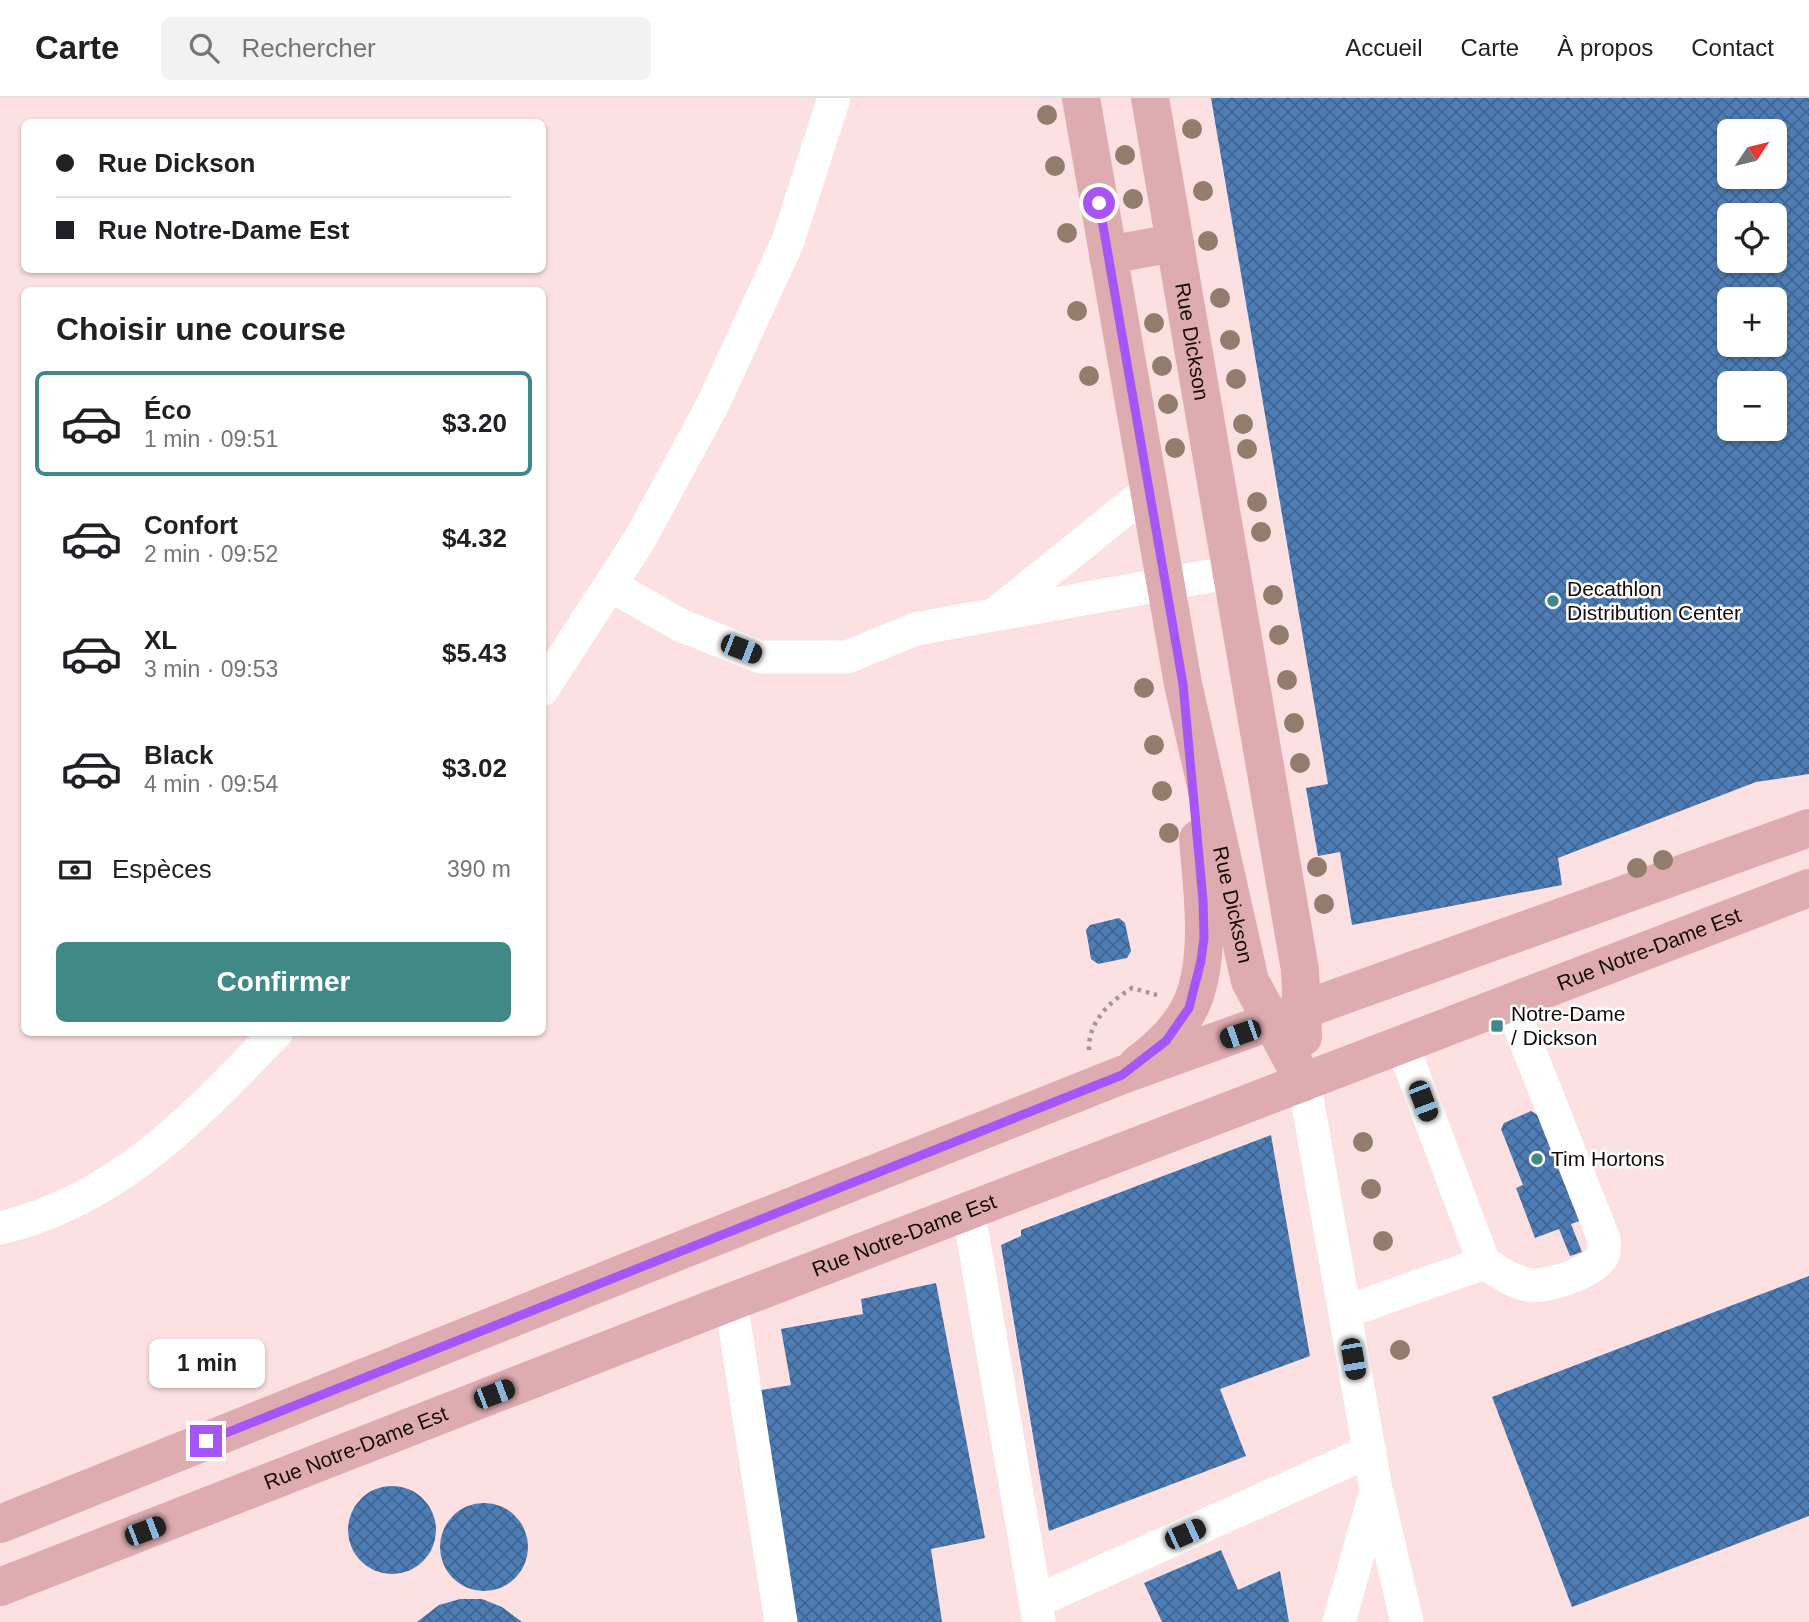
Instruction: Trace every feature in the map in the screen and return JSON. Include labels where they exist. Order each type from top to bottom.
[{"type":"main road","name":"Rue Dickson","points":[[1082,98],[1183,684],[1250,981],[1287,1017]]},
{"type":"main road","name":"Rue Dickson","points":[[1150,98],[1300,970],[1287,1017],[1304,1082]]},
{"type":"main road","points":[[1108,255],[1174,243]]},
{"type":"main road","points":[[0,1524],[631,1270],[1166,1041],[1189,1008],[1204,937],[1183,684]]},
{"type":"main road","points":[[1106,1067],[1287,1017],[1809,828]]},
{"type":"main road","name":"Rue Notre-Dame Est","points":[[0,1587],[731,1302],[1809,888]]},
{"type":"street","points":[[546,684],[640,539],[713,404],[788,241],[834,98]]},
{"type":"street","points":[[996,613],[1149,490]]},
{"type":"street","points":[[610,585],[680,625],[761,657],[848,657],[916,629],[1232,572]]},
{"type":"street","points":[[1402,1044],[1484,1263],[1517,1282],[1543,1285],[1595,1265],[1605,1248],[1604,1239],[1510,1002]]},
{"type":"street","points":[[0,1228],[69,1206],[142,1161],[200,1111],[273,1036]]},
{"type":"street","name":"Rue Dickson","points":[[1304,1082],[1376,1489],[1407,1622]]},
{"type":"street","points":[[966,1212],[973,1237],[1037,1612],[1370,1451]]},
{"type":"street","points":[[1345,1312],[1484,1263]]},
{"type":"street","points":[[731,1302],[781,1622]]},
{"type":"street","name":"Rue Dickson","points":[[1339,1622],[1376,1489]]},
{"type":"path","points":[[1106,1067],[1089,1041],[1094,1024],[1116,997],[1132,988],[1163,997]]},
{"type":"building","name":"Decathlon Distribution Center","points":[[1211,98],[1809,98],[1809,774],[1756,782],[1558,858],[1562,885],[1352,925],[1340,852],[1318,856],[1306,788],[1328,784]]},
{"type":"building","points":[[1119,918],[1125,923],[1131,951],[1127,958],[1098,964],[1091,959],[1086,930],[1090,925]]},
{"type":"building","name":"Tim Hortons","points":[[1531,1111],[1539,1116],[1585,1219],[1571,1224],[1582,1252],[1570,1256],[1559,1229],[1535,1238],[1516,1188],[1523,1185],[1501,1129],[1504,1123]]},
{"type":"building","points":[[1271,1135],[1310,1356],[1220,1389],[1246,1456],[1049,1531],[1001,1245],[1021,1236],[1021,1230]]},
{"type":"building","points":[[1809,1276],[1809,1516],[1572,1607],[1492,1397]]},
{"type":"building","points":[[936,1283],[985,1538],[931,1549],[942,1622],[790,1622],[750,1392],[791,1385],[781,1329],[863,1314],[861,1299]]},
{"type":"building","points":[[392,1486],[409,1489],[423,1499],[433,1513],[436,1530],[433,1547],[423,1561],[409,1571],[392,1574],[375,1571],[361,1561],[351,1547],[348,1530],[351,1513],[361,1499],[375,1489]]},
{"type":"building","points":[[484,1503],[501,1507],[515,1516],[524,1530],[528,1547],[524,1564],[515,1578],[501,1587],[484,1591],[467,1587],[453,1578],[444,1564],[440,1547],[444,1530],[453,1516],[467,1507]]},
{"type":"building","points":[[1221,1550],[1238,1590],[1280,1571],[1289,1622],[1162,1622],[1144,1583]]},
{"type":"building","points":[[460,1599],[482,1599],[502,1607],[522,1622],[417,1622],[439,1605]]},
{"type":"place","name":"Decathlon Distribution Center","points":[[1553,601]]},
{"type":"place","name":"Notre-Dame / Dickson","points":[[1497,1026]]},
{"type":"place","name":"Tim Hortons","points":[[1537,1159]]},
{"type":"route","points":[[206,1441],[1122,1075],[1166,1041],[1180,1023],[1189,1008],[1197,984],[1204,937],[1183,684],[1099,203]]}]
